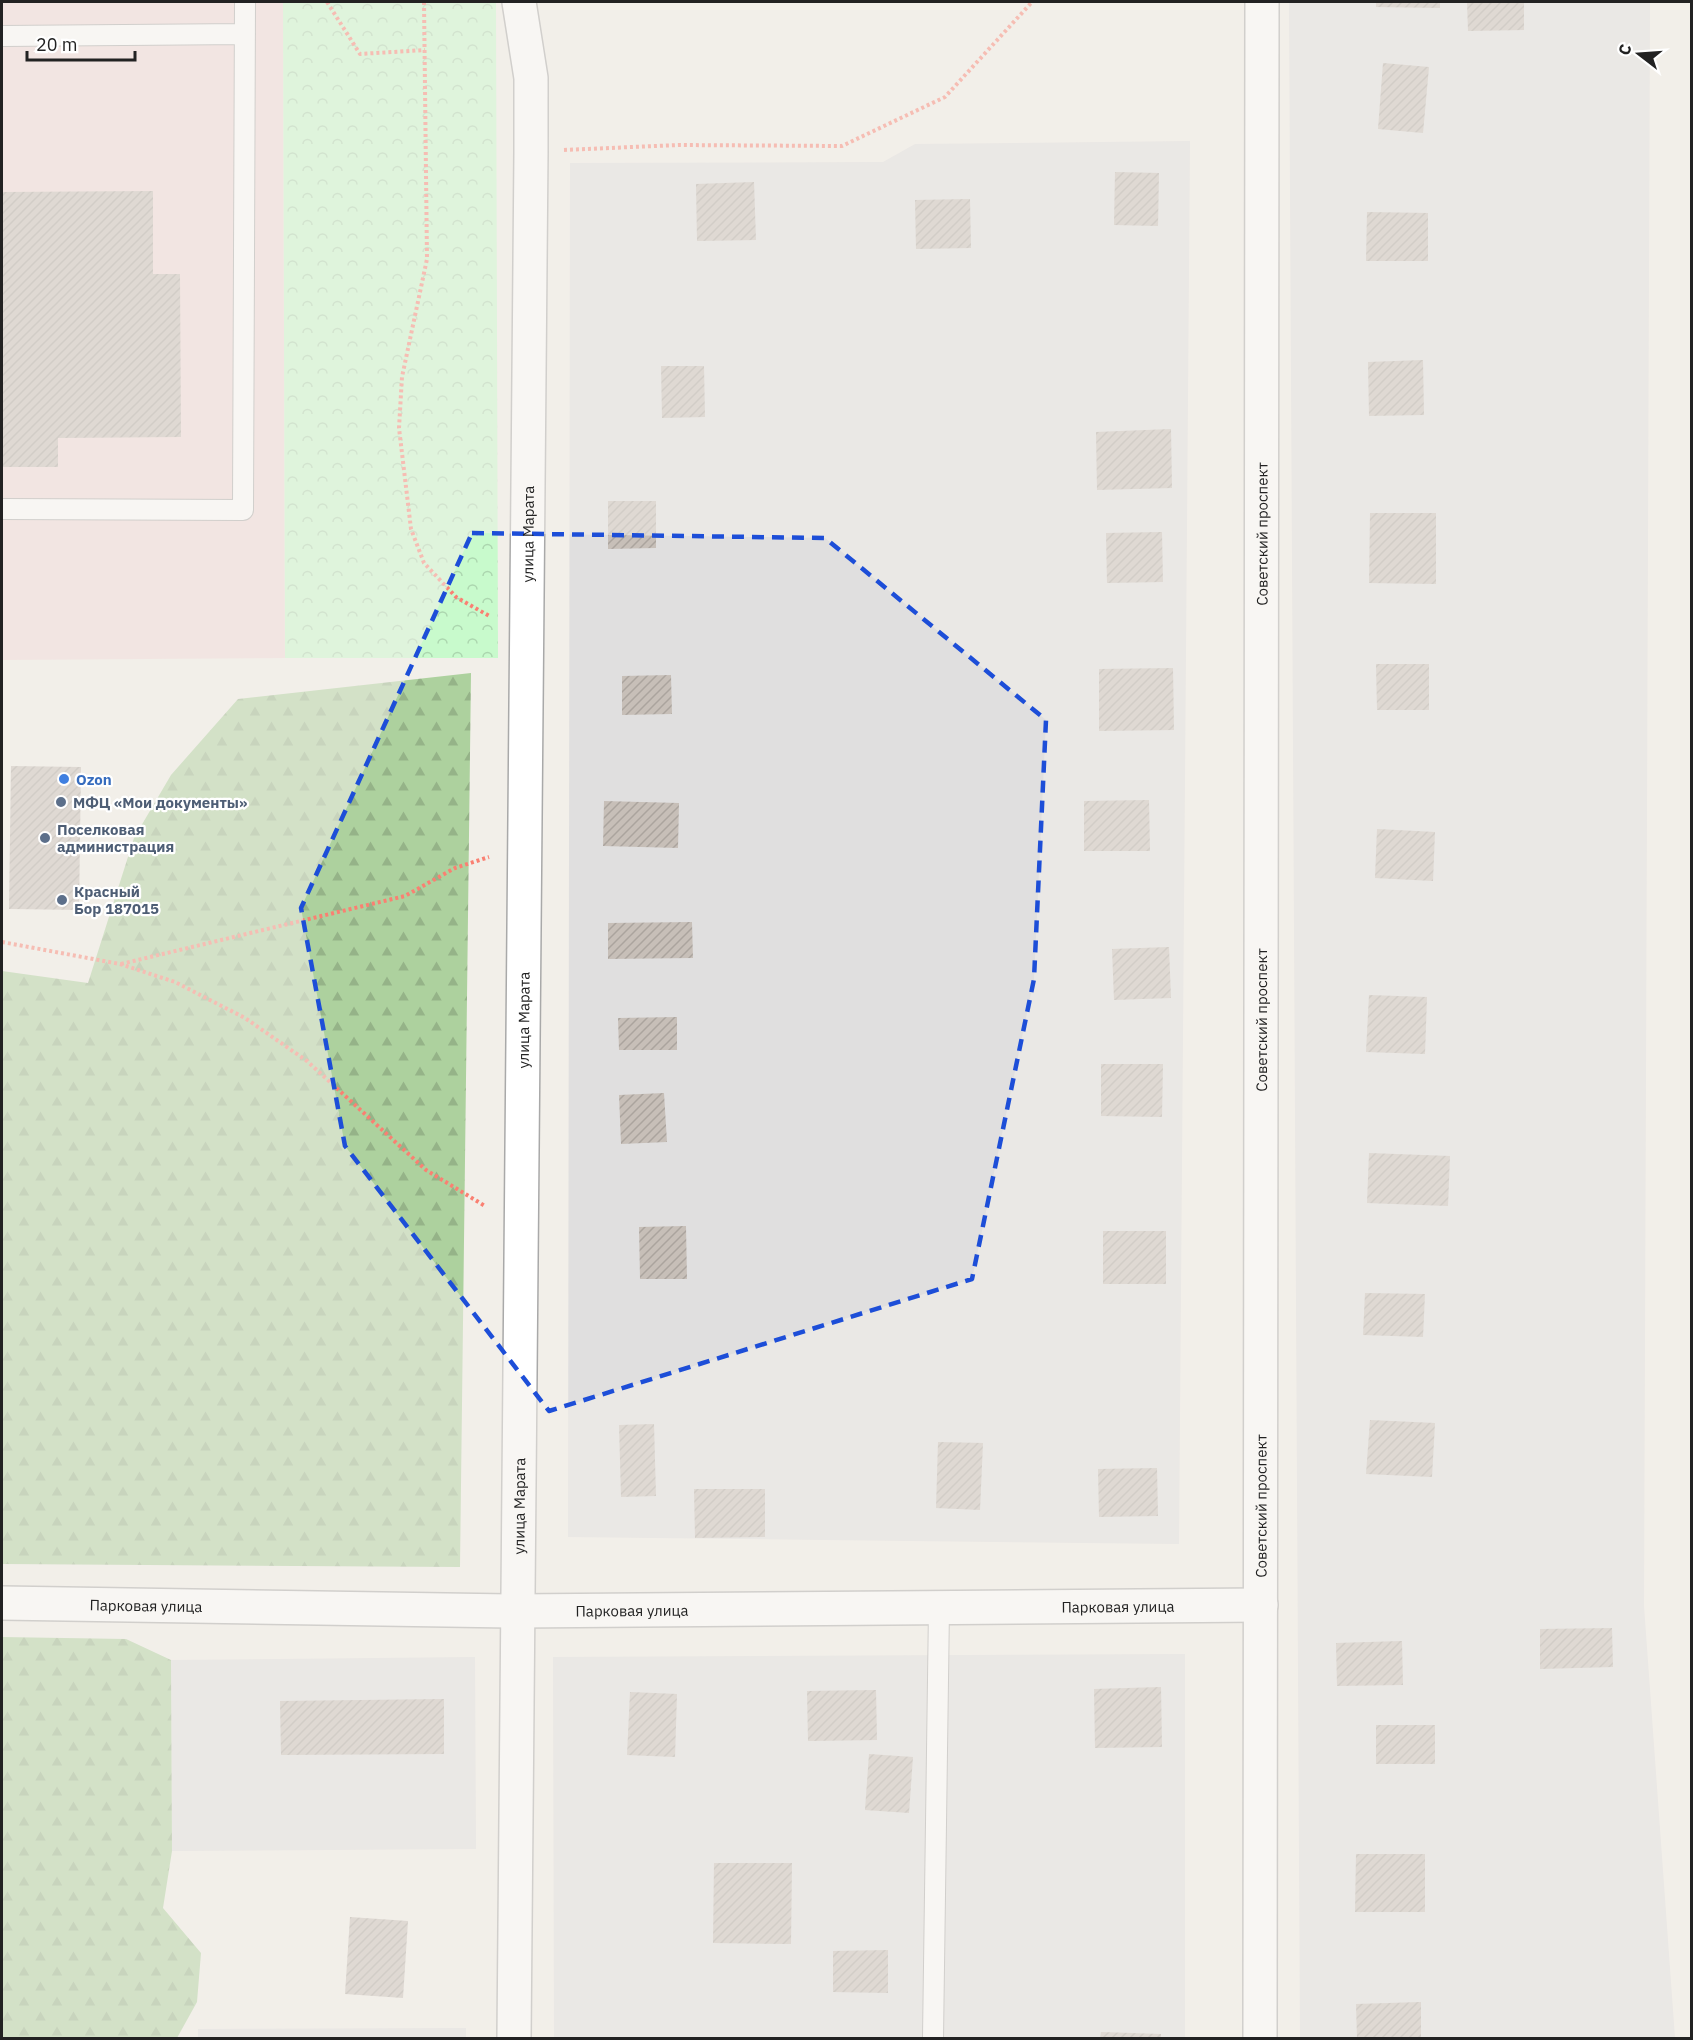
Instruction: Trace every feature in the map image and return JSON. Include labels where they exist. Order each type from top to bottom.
[{"type":"street","name":"улица Марата","points":[[514,2038],[516,1611],[531,152],[531,78],[519,2]]},
{"type":"street","name":"Советский проспект","points":[[1260,2038],[1262,2]]},
{"type":"street","name":"Парковая улица","points":[[2,1603],[516,1611],[1261,1605]]},
{"type":"lane","points":[[2,509],[243,510],[245,2]]},
{"type":"lane","points":[[2,36],[245,34]]},
{"type":"lane","points":[[933,2038],[939,1608]]},
{"type":"path","points":[[327,2],[360,54],[425,50]]},
{"type":"path","points":[[424,2],[427,259],[402,377],[399,428],[411,529],[424,563],[456,597],[526,637]]},
{"type":"path","points":[[531,152],[678,146],[842,146],[945,97],[1032,2]]},
{"type":"path","points":[[120,964],[405,896],[455,868],[523,846]]},
{"type":"path","points":[[2,942],[120,964],[175,982],[245,1018],[307,1061],[426,1170],[520,1226]]},
{"type":"highlighted area","points":[[472,533],[825,538],[1046,720],[1034,979],[972,1279],[549,1411],[345,1146],[301,908]]},
{"type":"shaded area","points":[[2,2],[283,2],[285,658],[2,660]]},
{"type":"shaded area","points":[[1289,2],[1650,2],[1644,1606],[1675,2038],[1300,2038]]},
{"type":"shaded area","points":[[1190,141],[1179,1544],[568,1537],[570,163],[883,162],[915,144]]},
{"type":"shaded area","points":[[1185,1654],[1185,2038],[554,2038],[553,1657]]},
{"type":"shaded area","points":[[475,1657],[476,1849],[172,1851],[171,1660]]},
{"type":"shaded area","points":[[466,2028],[466,2038],[198,2038],[198,2029]]},
{"type":"green space","points":[[283,2],[496,2],[498,658],[285,658]]},
{"type":"green space","points":[[471,673],[460,1567],[2,1564],[2,971],[88,983],[134,838],[171,775],[238,699]]},
{"type":"green space","points":[[2,1637],[126,1639],[171,1660],[172,1851],[163,1908],[201,1953],[197,2002],[177,2038],[2,2038]]},
{"type":"building","points":[[1376,2],[1440,2],[1440,8],[1376,7]]},
{"type":"building","points":[[1467,2],[1524,2],[1524,30],[1468,31]]},
{"type":"building","points":[[1383,63],[1429,67],[1423,133],[1378,129]]},
{"type":"building","points":[[1115,172],[1159,173],[1158,226],[1114,225]]},
{"type":"building","points":[[754,182],[756,240],[697,241],[696,184]]},
{"type":"building","points":[[153,191],[153,274],[180,274],[181,437],[58,438],[58,467],[2,467],[2,192]]},
{"type":"building","points":[[970,199],[971,248],[916,249],[915,200]]},
{"type":"building","points":[[1367,212],[1428,213],[1428,261],[1366,261]]},
{"type":"building","points":[[1423,360],[1424,415],[1369,416],[1368,362]]},
{"type":"building","points":[[661,366],[704,366],[705,417],[662,418]]},
{"type":"building","points":[[1171,429],[1172,488],[1097,490],[1096,432]]},
{"type":"building","points":[[608,501],[656,501],[656,548],[608,549]]},
{"type":"building","points":[[1370,513],[1436,513],[1436,584],[1369,583]]},
{"type":"building","points":[[1162,532],[1163,582],[1107,583],[1106,533]]},
{"type":"building","points":[[1376,664],[1429,664],[1429,710],[1377,710]]},
{"type":"building","points":[[1173,668],[1174,730],[1099,731],[1099,669]]},
{"type":"building","points":[[671,675],[672,714],[622,715],[622,676]]},
{"type":"building","name":"Поселковая администрация","points":[[11,766],[81,767],[79,910],[9,909]]},
{"type":"building","points":[[1149,800],[1150,851],[1084,851],[1084,801]]},
{"type":"building","points":[[604,801],[679,803],[678,848],[603,846]]},
{"type":"building","points":[[1377,829],[1435,832],[1433,881],[1375,878]]},
{"type":"building","points":[[692,922],[693,958],[608,959],[608,923]]},
{"type":"building","points":[[1169,947],[1171,998],[1114,1000],[1112,949]]},
{"type":"building","points":[[1369,995],[1427,997],[1425,1054],[1366,1052]]},
{"type":"building","points":[[677,1017],[677,1050],[619,1050],[618,1018]]},
{"type":"building","points":[[1101,1064],[1163,1064],[1162,1117],[1101,1116]]},
{"type":"building","points":[[664,1093],[667,1142],[621,1144],[619,1095]]},
{"type":"building","points":[[1369,1153],[1450,1156],[1448,1206],[1367,1203]]},
{"type":"building","points":[[686,1226],[687,1279],[640,1279],[639,1227]]},
{"type":"building","points":[[1103,1231],[1166,1231],[1166,1284],[1103,1284]]},
{"type":"building","points":[[1365,1293],[1425,1294],[1423,1337],[1363,1335]]},
{"type":"building","points":[[1370,1420],[1435,1423],[1432,1477],[1366,1474]]},
{"type":"building","points":[[654,1424],[656,1496],[621,1497],[619,1425]]},
{"type":"building","points":[[938,1442],[983,1443],[980,1510],[936,1508]]},
{"type":"building","points":[[1157,1468],[1158,1516],[1099,1517],[1098,1469]]},
{"type":"building","points":[[694,1489],[765,1489],[765,1537],[695,1538]]},
{"type":"building","points":[[1612,1628],[1613,1667],[1540,1669],[1540,1629]]},
{"type":"building","points":[[1402,1641],[1403,1685],[1337,1686],[1336,1643]]},
{"type":"building","points":[[1161,1687],[1162,1747],[1095,1748],[1094,1689]]},
{"type":"building","points":[[876,1690],[877,1740],[808,1741],[807,1691]]},
{"type":"building","points":[[630,1692],[677,1694],[675,1757],[627,1755]]},
{"type":"building","points":[[444,1699],[444,1754],[281,1755],[280,1701]]},
{"type":"building","points":[[1376,1725],[1435,1725],[1435,1764],[1376,1764]]},
{"type":"building","points":[[869,1754],[913,1757],[909,1813],[865,1810]]},
{"type":"building","points":[[1356,1854],[1425,1854],[1425,1912],[1355,1912]]},
{"type":"building","points":[[714,1863],[792,1863],[791,1944],[713,1943]]},
{"type":"building","points":[[350,1917],[408,1921],[403,1998],[345,1994]]},
{"type":"building","points":[[888,1950],[888,1993],[833,1992],[833,1951]]},
{"type":"building","points":[[1421,2002],[1421,2038],[1357,2038],[1356,2004]]},
{"type":"building","points":[[1101,2032],[1161,2034],[1161,2038],[1100,2038]]},
{"type":"place","name":"Ozon","points":[[64,779]]},
{"type":"place","name":"МФЦ «Мои документы»","points":[[61,802]]},
{"type":"place","name":"Поселковая администрация","points":[[45,838]]},
{"type":"place","name":"Красный Бор 187015","points":[[62,900]]}]
